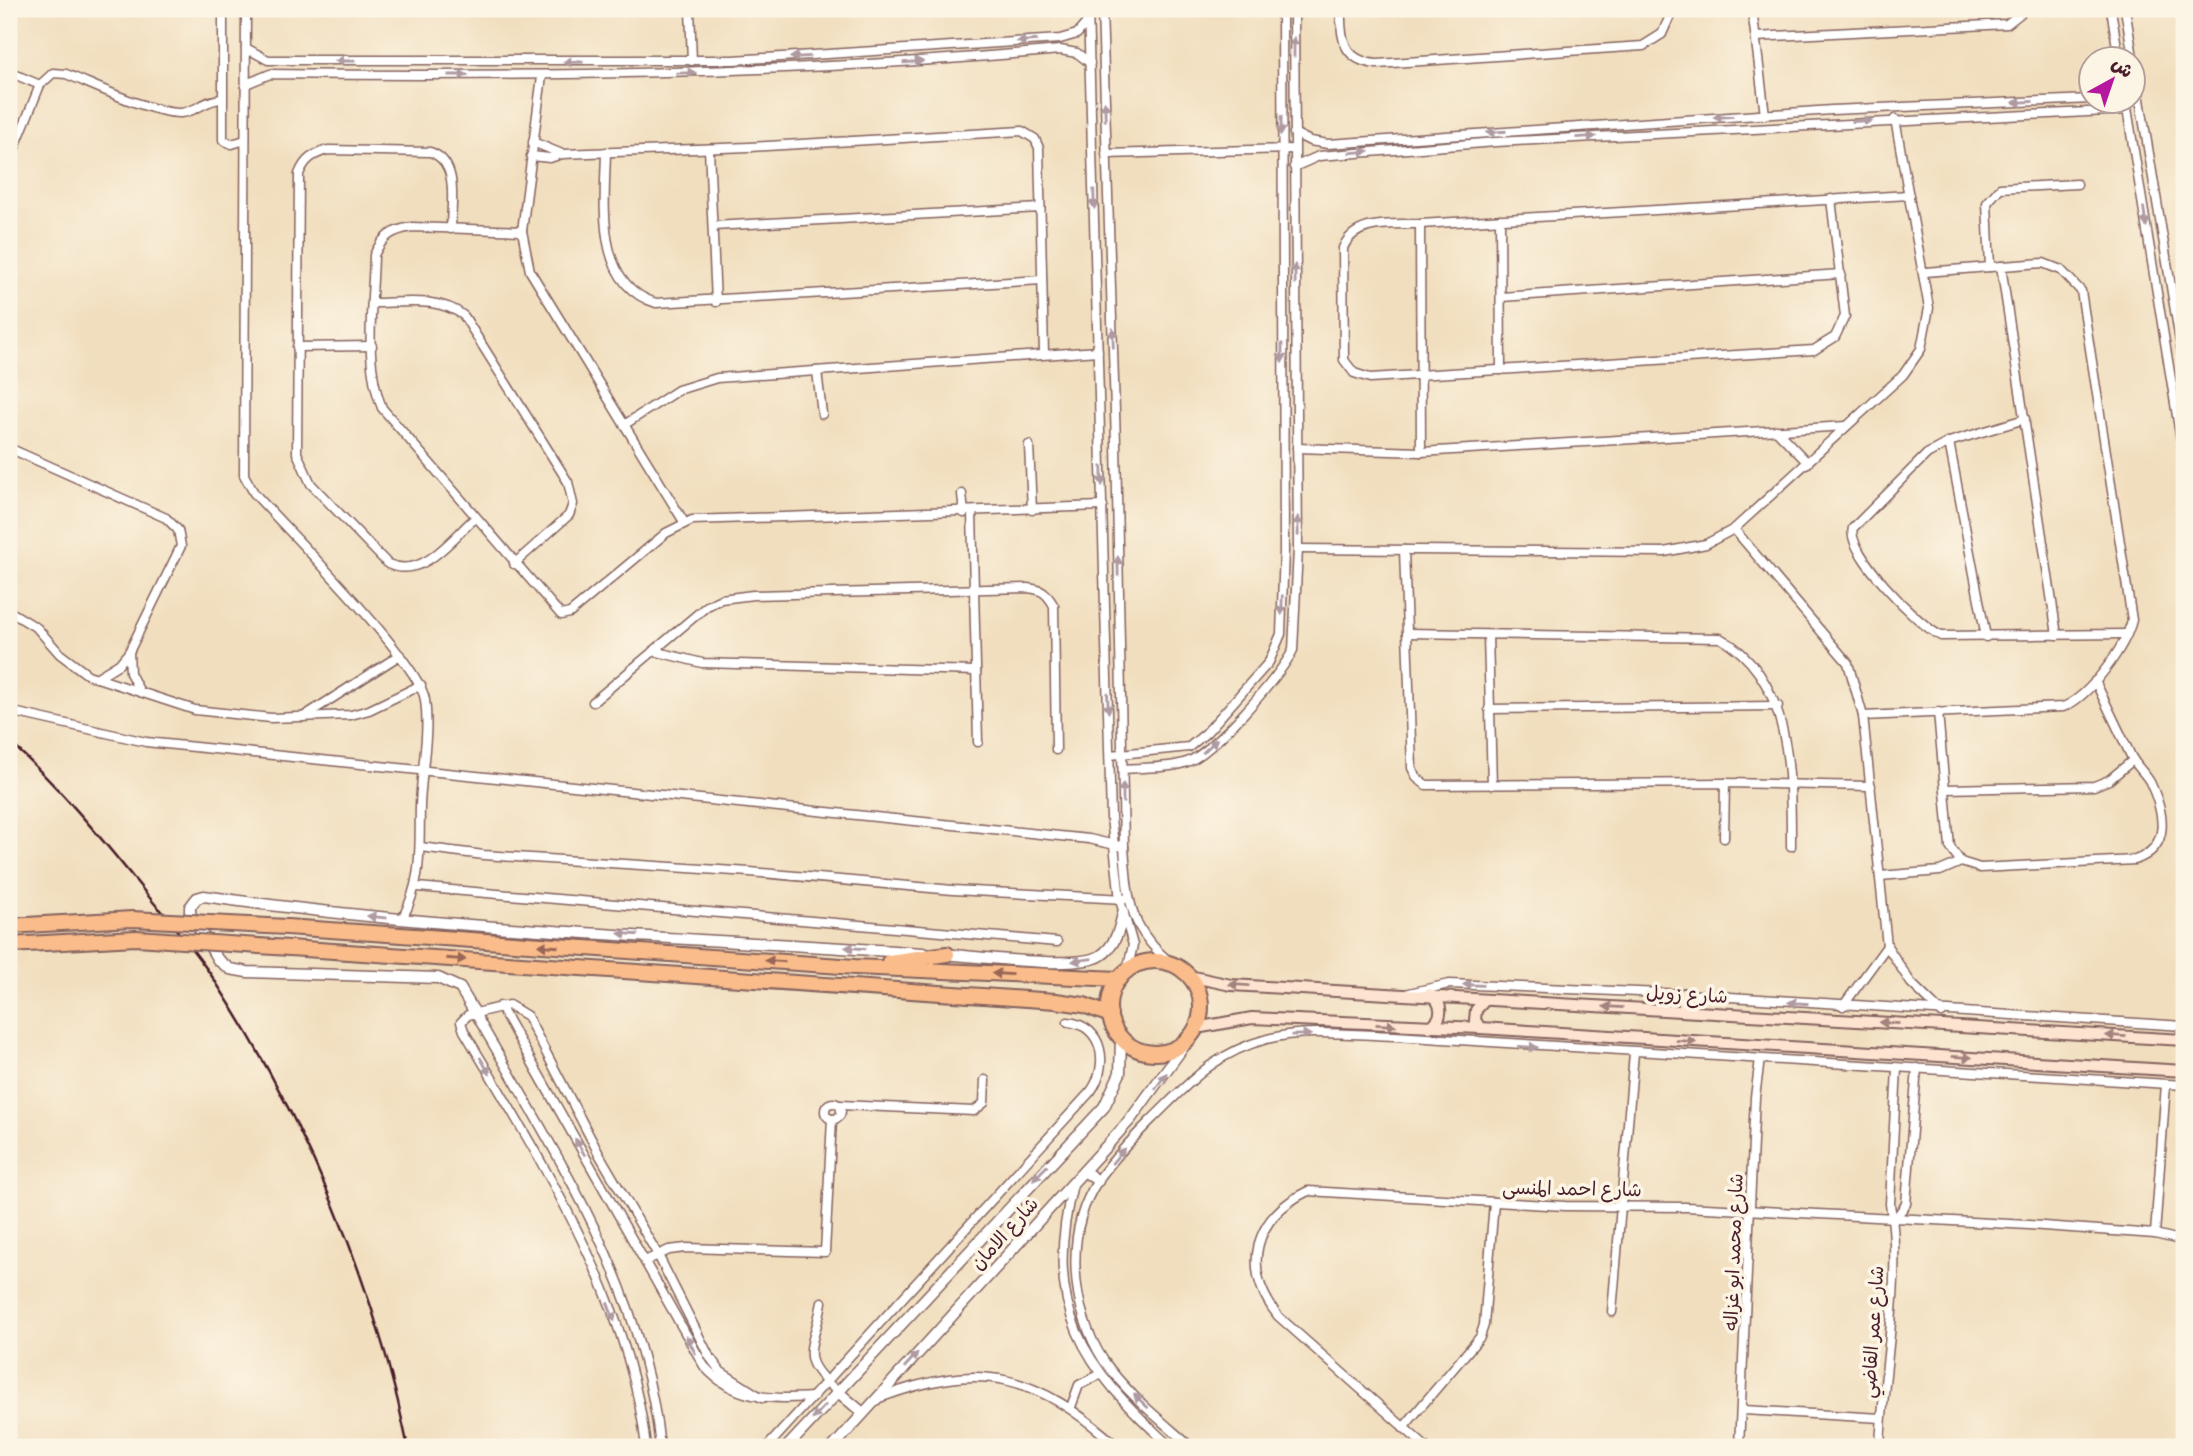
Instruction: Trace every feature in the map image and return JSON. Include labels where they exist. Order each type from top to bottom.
[{"type":"highway","points":[[9,926],[132,919],[287,927],[855,967],[1123,975],[1150,961],[1175,966],[1189,976],[1198,989],[1201,1005],[1194,1032],[1177,1048],[1157,1053],[1137,1049],[1121,1037],[1110,1015],[1111,996],[1123,975]]},
{"type":"highway","points":[[9,945],[136,938],[1056,1001],[1084,1005],[1110,1015]]},
{"type":"highway","points":[[855,967],[947,954]]},
{"type":"main road","name":"شارع زويل","points":[[1189,976],[1231,985],[1429,994],[1485,1000],[2184,1040]]},
{"type":"main road","points":[[1429,994],[1438,1001],[1441,1011],[1437,1021],[1429,1027]]},
{"type":"main road","points":[[1684,995],[1684,1011]]},
{"type":"main road","points":[[1480,1028],[1475,1015],[1478,1006],[1485,1000]]},
{"type":"main road","points":[[1194,1032],[1252,1018],[1480,1028],[1812,1054],[2184,1071]]},
{"type":"main road","points":[[2088,1035],[2091,1021]]},
{"type":"main road","points":[[2070,1064],[2072,1077]]},
{"type":"street","points":[[223,9],[223,140],[237,144],[246,140]]},
{"type":"street","points":[[246,9],[244,475],[254,493],[400,655],[421,685],[425,700],[426,726],[417,887],[402,919]]},
{"type":"street","points":[[690,9],[692,61]]},
{"type":"street","points":[[660,1447],[648,1366],[618,1279],[586,1208],[460,988],[438,978],[247,972],[230,969],[212,954],[190,907],[197,898],[204,896],[254,905],[402,919],[947,954],[1065,961],[1093,959],[1106,952],[1123,913],[1124,899],[1119,847],[1111,818],[1088,9]]},
{"type":"street","points":[[1102,9],[1123,755],[1123,819],[1119,847]]},
{"type":"street","points":[[1340,9],[1340,38],[1345,49],[1365,63],[1377,64],[1643,46],[1662,34],[1669,24],[1673,9]]},
{"type":"street","points":[[1752,9],[1765,115]]},
{"type":"street","points":[[1756,37],[2007,24],[2026,9]]},
{"type":"street","points":[[2111,9],[2117,46]]},
{"type":"street","points":[[2125,9],[2184,365],[2170,368]]},
{"type":"street","points":[[1110,755],[1189,747],[1275,654],[1281,634],[1284,550],[1282,11],[1294,10],[1298,549],[1293,650],[1288,662],[1249,706],[1196,759],[1176,765],[1123,769]]},
{"type":"street","points":[[246,48],[259,58],[284,61],[692,61],[865,54],[1059,39],[1077,34],[1088,21]]},
{"type":"street","points":[[1059,39],[1060,50]]},
{"type":"street","points":[[960,46],[960,59]]},
{"type":"street","points":[[246,84],[261,75],[284,74],[615,74],[866,66],[1060,50],[1077,53],[1090,63]]},
{"type":"street","points":[[865,54],[866,66]]},
{"type":"street","points":[[284,61],[284,74]]},
{"type":"street","points":[[423,61],[423,75]]},
{"type":"street","points":[[615,62],[615,74]]},
{"type":"street","points":[[9,72],[40,85]]},
{"type":"street","points":[[9,162],[40,85],[48,75],[60,72],[177,113],[222,99]]},
{"type":"street","points":[[542,76],[522,231],[527,261],[539,290],[684,522]]},
{"type":"street","points":[[1294,133],[1310,141],[1328,144],[1832,110],[2078,101]]},
{"type":"street","points":[[1832,110],[1833,123]]},
{"type":"street","points":[[1294,167],[1310,158],[1328,155],[1496,142],[1895,119],[2078,112]]},
{"type":"street","points":[[2129,116],[2184,459]]},
{"type":"street","points":[[1696,119],[1697,131]]},
{"type":"street","points":[[1298,549],[1664,552],[1706,544],[1734,529],[1903,375],[1921,349],[1928,318],[1925,272],[1895,119]]},
{"type":"street","points":[[531,156],[544,158],[562,154],[709,149],[1022,131],[1035,139],[1039,148],[1044,354]]},
{"type":"street","points":[[533,142],[562,154]]},
{"type":"street","points":[[1328,144],[1328,155]]},
{"type":"street","points":[[709,149],[716,302]]},
{"type":"street","points":[[1106,154],[1294,149]]},
{"type":"street","points":[[451,229],[450,172],[439,155],[430,152],[328,150],[313,154],[303,164],[299,174],[299,464],[311,484],[388,564],[399,569],[421,566],[475,518]]},
{"type":"street","points":[[606,152],[607,236],[623,281],[637,295],[656,303],[716,302],[1042,280]]},
{"type":"street","points":[[2138,174],[2152,172]]},
{"type":"street","points":[[1990,267],[1987,203],[1992,194],[2000,188],[2077,184]]},
{"type":"street","points":[[1831,200],[1846,304],[1841,327],[1835,337],[1814,350],[1362,377],[1348,367],[1342,351],[1343,248],[1347,239],[1363,227],[1909,195]]},
{"type":"street","points":[[713,226],[1040,208]]},
{"type":"street","points":[[1500,219],[1501,370]]},
{"type":"street","points":[[1420,224],[1421,452]]},
{"type":"street","points":[[522,231],[395,230],[380,241],[374,255],[374,388],[382,408],[552,608],[565,615],[666,533],[684,522],[702,518],[968,513],[1103,506]]},
{"type":"street","points":[[1863,716],[2063,707],[2078,700],[2095,681],[2127,634],[2132,616],[2081,290],[2069,276],[2043,263],[1925,272]]},
{"type":"street","points":[[2001,266],[2057,635]]},
{"type":"street","points":[[1501,297],[1841,274]]},
{"type":"street","points":[[373,303],[446,304],[464,316],[568,482],[573,504],[569,515],[514,564]]},
{"type":"street","points":[[1282,307],[1295,307]]},
{"type":"street","points":[[298,347],[372,346]]},
{"type":"street","points":[[624,425],[678,390],[704,380],[1098,351]]},
{"type":"street","points":[[817,371],[822,414]]},
{"type":"street","points":[[2025,419],[1949,442],[1912,467],[1853,528],[1852,536],[1871,569],[1929,630],[1947,638],[2127,634]]},
{"type":"street","points":[[1297,447],[1421,452],[1847,426]]},
{"type":"street","points":[[1776,430],[1808,463]]},
{"type":"street","points":[[1949,442],[1986,637]]},
{"type":"street","points":[[1102,443],[1116,443]]},
{"type":"street","points":[[1029,445],[1032,510]]},
{"type":"street","points":[[9,447],[166,518],[178,530],[181,546],[130,652],[119,664],[96,678]]},
{"type":"street","points":[[962,494],[968,513],[974,589],[978,742]]},
{"type":"street","points":[[1734,529],[1844,655],[1863,716],[1887,946],[1912,983],[1941,1013]]},
{"type":"street","points":[[1404,550],[1414,774],[1426,785],[1726,783],[1871,786]]},
{"type":"street","points":[[593,702],[707,606],[737,596],[1039,589],[1049,596],[1054,606],[1056,750]]},
{"type":"street","points":[[9,611],[37,628],[73,666],[96,678],[216,713],[303,717],[360,713],[421,685]]},
{"type":"street","points":[[1407,633],[1720,638],[1748,661],[1778,706],[1791,784],[1791,846]]},
{"type":"street","points":[[1488,635],[1492,785]]},
{"type":"street","points":[[654,651],[702,663],[976,671]]},
{"type":"street","points":[[130,652],[130,673],[140,692]]},
{"type":"street","points":[[303,717],[400,655]]},
{"type":"street","points":[[1938,712],[1950,846],[1961,862],[1980,868],[2135,860],[2146,856],[2161,839],[2162,817],[2149,780],[2133,760],[2095,681]]},
{"type":"street","points":[[1239,696],[1249,706]]},
{"type":"street","points":[[1489,709],[1778,706]]},
{"type":"street","points":[[9,711],[146,742],[1082,839],[1119,847]]},
{"type":"street","points":[[1945,789],[2094,786],[2109,780],[2133,760]]},
{"type":"street","points":[[1724,838],[1726,783]]},
{"type":"street","points":[[1111,818],[1123,819]]},
{"type":"street","points":[[420,847],[484,855],[750,872],[953,890],[1124,899]]},
{"type":"street","points":[[1880,876],[1940,870],[1961,862]]},
{"type":"street","points":[[417,887],[1057,942]]},
{"type":"street","points":[[1124,899],[1143,935],[1175,966]]},
{"type":"street","points":[[1123,913],[1133,945],[1123,975]]},
{"type":"street","points":[[1843,1006],[1887,946]]},
{"type":"street","points":[[1409,993],[1415,989],[1449,984],[1684,995],[2184,1026]]},
{"type":"street","points":[[500,1006],[704,1366],[734,1391],[762,1398],[814,1397]]},
{"type":"street","points":[[646,1447],[632,1370],[601,1286],[557,1194],[462,1026],[463,1018],[500,1006],[517,1007],[530,1021],[599,1154],[658,1255],[716,1367],[762,1398]]},
{"type":"street","points":[[767,1447],[1097,1083],[1103,1066],[1098,1043],[1083,1027],[1068,1022]]},
{"type":"street","name":"شارع الامان","points":[[833,1447],[1145,1103],[1194,1032]]},
{"type":"street","points":[[1191,1447],[1143,1403],[1106,1363],[1091,1339],[1082,1312],[1076,1254],[1083,1214],[1098,1181],[1125,1146],[1196,1075],[1215,1060],[1268,1039],[1290,1035],[1395,1036],[1760,1059],[1812,1054],[1897,1068],[2184,1085]]},
{"type":"street","name":"شارع الامان","points":[[787,1447],[1104,1107],[1120,1073],[1121,1037]]},
{"type":"street","points":[[1612,1312],[1634,1053]]},
{"type":"street","name":"شارع محمد ابو غزاله","points":[[1739,1447],[1760,1059]]},
{"type":"street","name":"شارع عمر القاضي","points":[[1880,1447],[1895,1219],[1890,1204],[1897,1068]]},
{"type":"street","name":"شارع عمر القاضي","points":[[1895,1219],[1906,1204],[1917,1068]]},
{"type":"street","points":[[832,1119],[827,1116],[826,1107],[834,1102],[839,1105],[974,1111],[984,1103],[985,1080]]},
{"type":"street","points":[[2155,1234],[2166,1084]]},
{"type":"street","points":[[832,1119],[841,1115],[839,1105]]},
{"type":"street","points":[[645,1261],[686,1248],[825,1252],[832,1119]]},
{"type":"street","points":[[1084,1171],[1098,1181]]},
{"type":"street","points":[[1073,1182],[1065,1214],[1062,1247],[1065,1288],[1082,1343],[1099,1375],[1118,1398],[1171,1447]]},
{"type":"street","name":"شارع احمد المنسى","points":[[1426,1447],[1278,1316],[1266,1301],[1256,1264],[1262,1233],[1276,1212],[1307,1191],[1895,1219],[2155,1234],[2184,1241]]},
{"type":"street","points":[[1404,1427],[1480,1337],[1485,1325],[1494,1202]]},
{"type":"street","points":[[601,1286],[618,1279]]},
{"type":"street","points":[[822,1302],[810,1357],[814,1370],[863,1413]]},
{"type":"street","points":[[632,1370],[648,1366]]},
{"type":"street","points":[[1071,1407],[1079,1385],[1099,1375]]},
{"type":"street","points":[[876,1399],[937,1379],[964,1376],[1018,1383],[1071,1407],[1118,1447]]},
{"type":"street","points":[[1743,1410],[1881,1418]]},
{"type":"railway","points":[[9,741],[77,811],[179,932],[206,968],[248,1034],[307,1147],[356,1264],[377,1325],[408,1447]]}]
